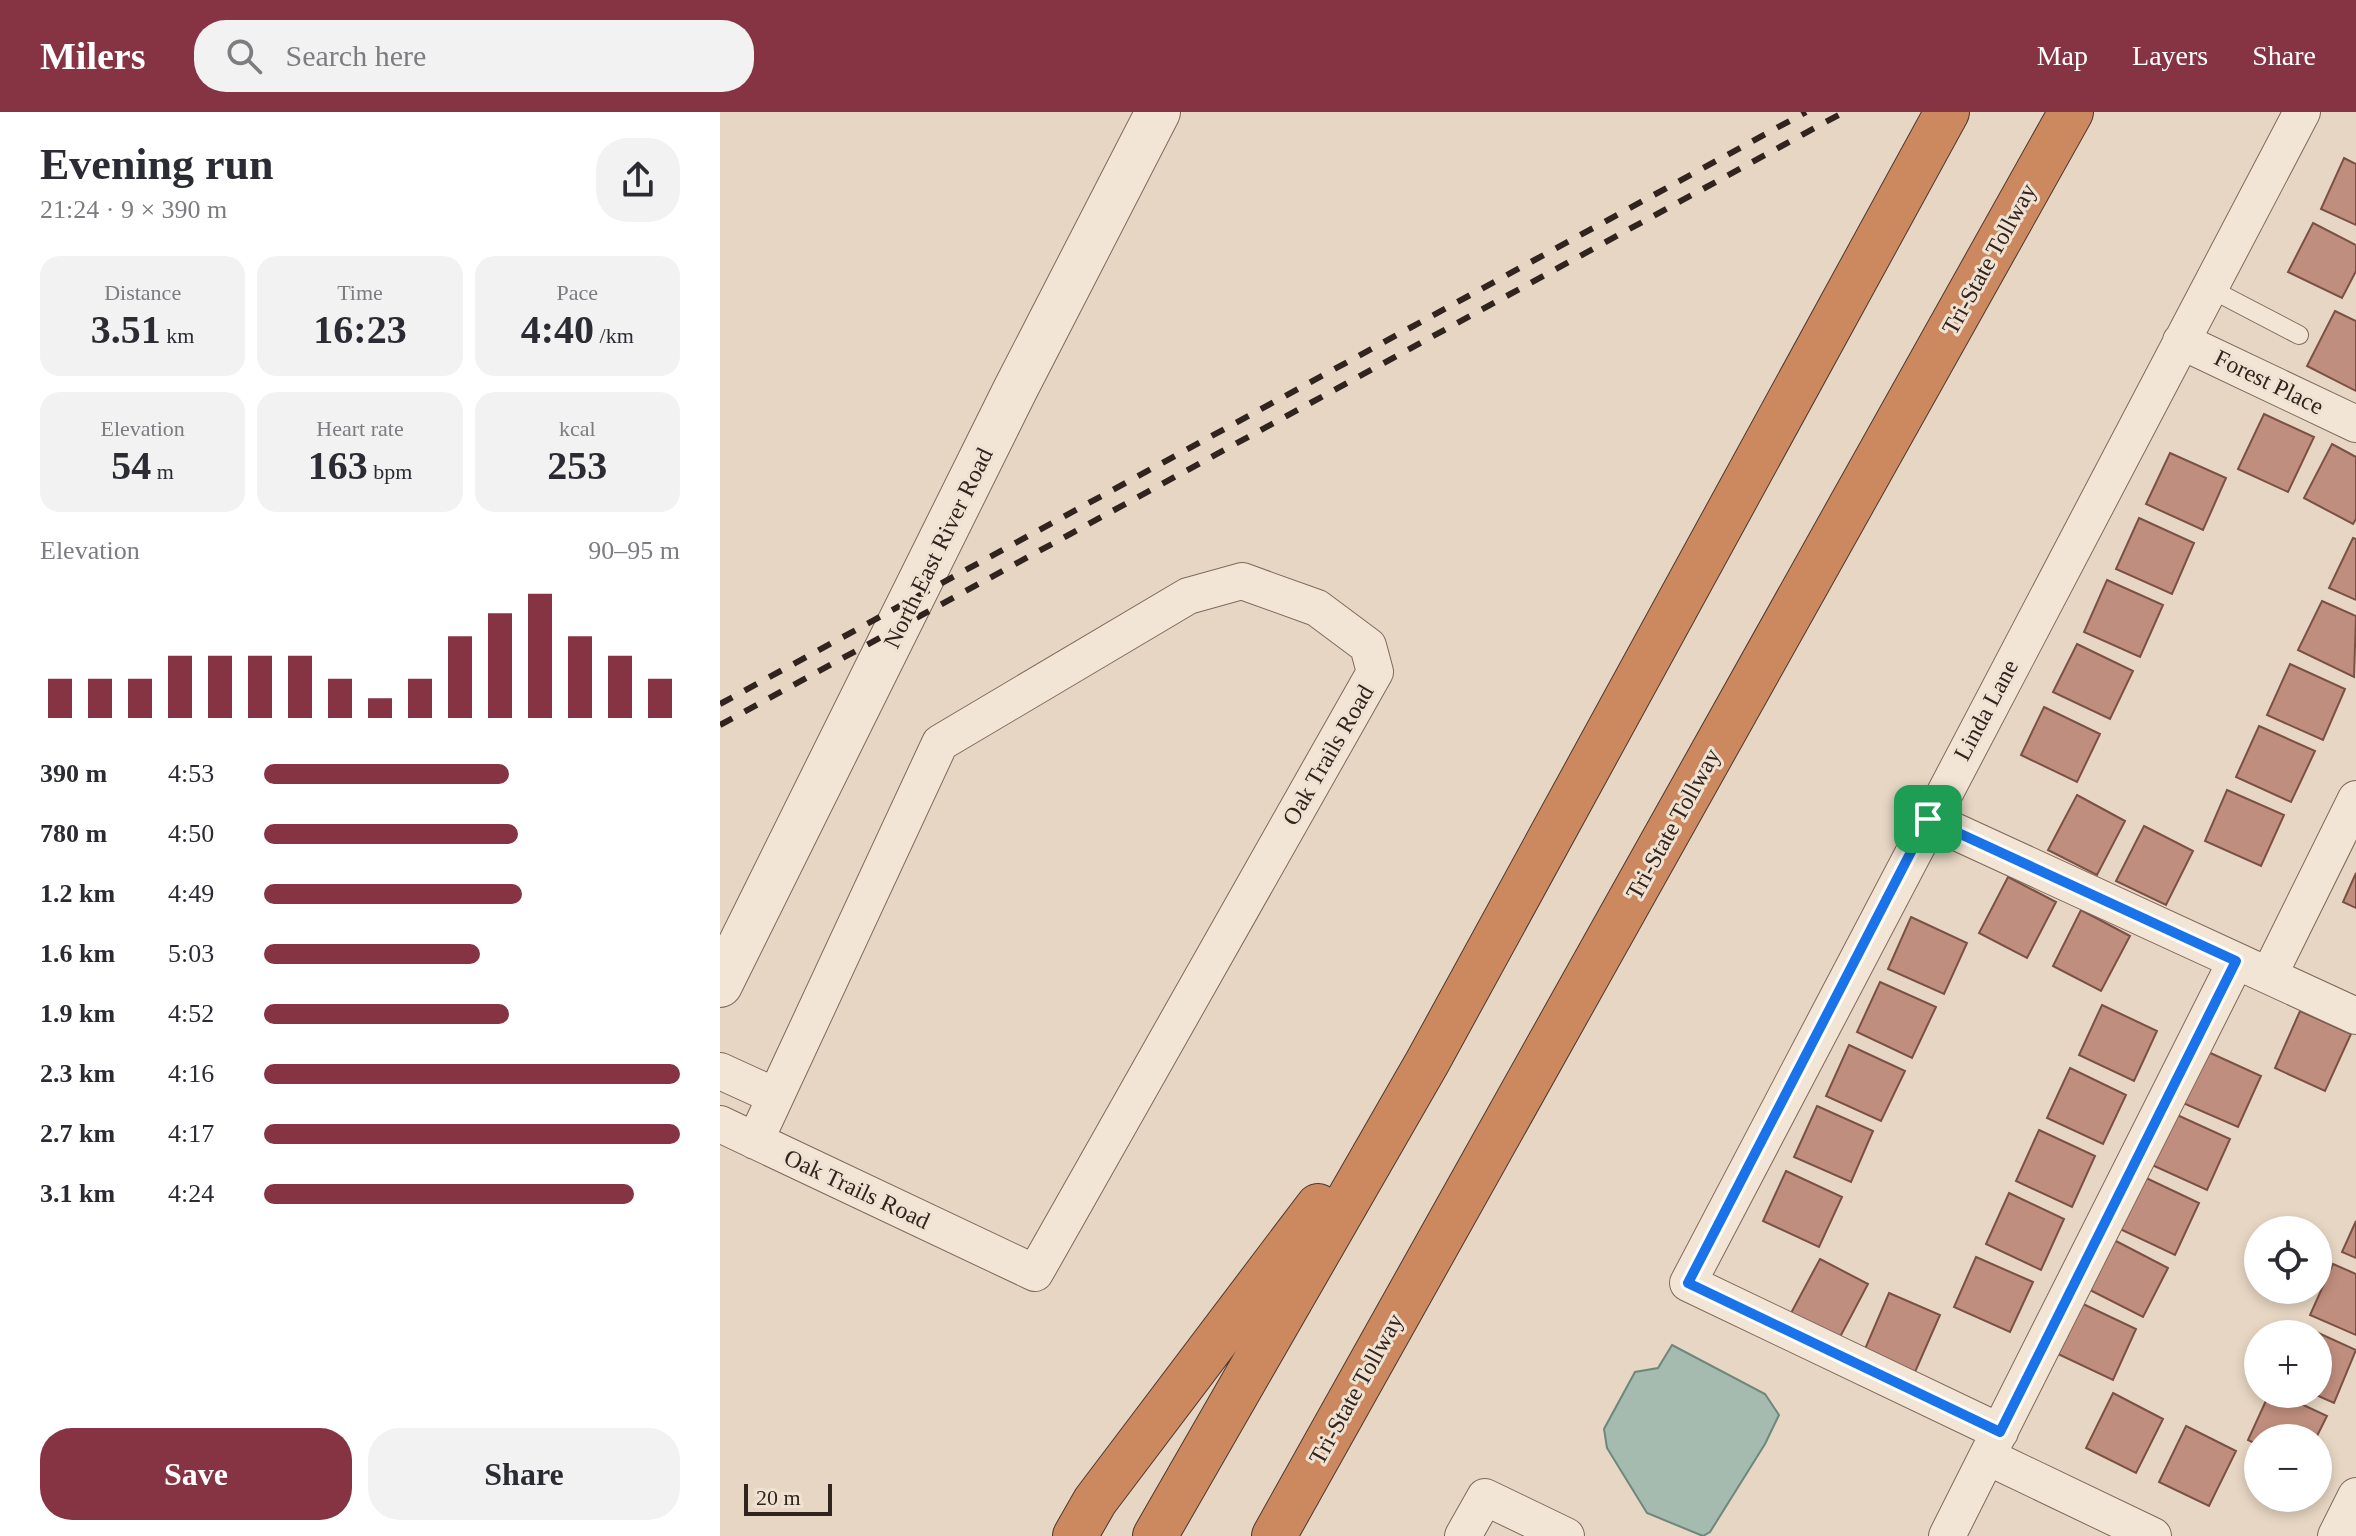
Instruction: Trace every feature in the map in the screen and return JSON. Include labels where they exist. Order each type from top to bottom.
[{"type":"highway","points":[[1155,1536],[1428,1061],[1947,112]]},
{"type":"highway","name":"Tri-State Tollway","points":[[1274,1536],[2071,112]]},
{"type":"highway","points":[[1075,1536],[1095,1501],[1428,1061]]},
{"type":"street","name":"North East River Road","points":[[720,985],[1015,390],[1158,112]]},
{"type":"street","name":"Linda Lane","points":[[1994,1445],[1688,1283],[1928,819],[2302,112]]},
{"type":"street","name":"Forest Place","points":[[2181,341],[2356,424]]},
{"type":"street","name":"Oak Trails Road","points":[[720,1124],[755,1141],[1035,1273],[1375,672],[1368,646],[1317,608],[1242,581],[1188,596],[940,743],[755,1141]]},
{"type":"street","points":[[2269,975],[2356,799]]},
{"type":"street","points":[[1928,819],[2356,1016]]},
{"type":"street","points":[[1947,1536],[2236,961]]},
{"type":"street","points":[[720,1071],[775,1096]]},
{"type":"street","points":[[1994,1445],[2153,1536]]},
{"type":"street","points":[[2336,1536],[2356,1496]]},
{"type":"street","points":[[1463,1536],[1485,1497],[1566,1536]]},
{"type":"lane","points":[[2209,288],[2299,335]]},
{"type":"shaded area","points":[[1672,1345],[1765,1394],[1779,1415],[1765,1444],[1710,1532],[1703,1536],[1647,1513],[1607,1448],[1604,1429],[1635,1372],[1658,1368]]},
{"type":"building","points":[[2344,158],[2356,164],[2356,225],[2321,209]]},
{"type":"building","points":[[2313,223],[2356,245],[2356,271],[2342,298],[2288,272]]},
{"type":"building","points":[[2335,311],[2356,321],[2356,391],[2307,366]]},
{"type":"building","points":[[2264,414],[2314,437],[2288,492],[2238,469]]},
{"type":"building","points":[[2332,444],[2356,457],[2356,519],[2353,524],[2304,498]]},
{"type":"building","points":[[2170,453],[2226,478],[2203,530],[2146,504]]},
{"type":"building","points":[[2139,518],[2194,543],[2172,594],[2116,569]]},
{"type":"building","points":[[2353,538],[2356,539],[2356,600],[2329,588]]},
{"type":"building","points":[[2107,580],[2163,605],[2140,657],[2084,632]]},
{"type":"building","points":[[2322,601],[2356,616],[2354,677],[2298,650]]},
{"type":"building","points":[[2077,644],[2133,671],[2110,719],[2053,692]]},
{"type":"building","points":[[2290,664],[2345,689],[2323,740],[2267,715]]},
{"type":"building","points":[[2044,707],[2100,734],[2077,782],[2021,755]]},
{"type":"building","points":[[2259,726],[2315,751],[2291,802],[2236,777]]},
{"type":"building","points":[[2227,790],[2284,815],[2261,866],[2205,841]]},
{"type":"building","points":[[2077,795],[2125,821],[2097,875],[2048,850]]},
{"type":"building","points":[[2144,826],[2193,851],[2166,905],[2116,881]]},
{"type":"building","points":[[2356,873],[2356,908],[2343,902]]},
{"type":"building","points":[[2008,877],[2056,902],[2027,958],[1979,933]]},
{"type":"building","points":[[2081,910],[2130,936],[2101,991],[2053,966]]},
{"type":"building","points":[[1911,917],[1967,943],[1944,994],[1888,969]]},
{"type":"building","points":[[1880,982],[1936,1007],[1912,1058],[1857,1032]]},
{"type":"building","points":[[2102,1005],[2157,1031],[2134,1081],[2079,1055]]},
{"type":"building","points":[[2300,1011],[2351,1034],[2325,1091],[2275,1068]]},
{"type":"building","points":[[1849,1045],[1905,1071],[1881,1121],[1826,1096]]},
{"type":"building","points":[[2206,1051],[2261,1076],[2238,1127],[2183,1103]]},
{"type":"building","points":[[2070,1068],[2126,1095],[2103,1144],[2047,1118]]},
{"type":"building","points":[[1817,1106],[1873,1131],[1851,1182],[1794,1157]]},
{"type":"building","points":[[2175,1114],[2230,1139],[2207,1190],[2152,1165]]},
{"type":"building","points":[[2039,1130],[2095,1156],[2072,1207],[2016,1181]]},
{"type":"building","points":[[1786,1171],[1842,1197],[1819,1247],[1763,1221]]},
{"type":"building","points":[[2144,1177],[2199,1203],[2175,1255],[2120,1229]]},
{"type":"building","points":[[2009,1193],[2064,1219],[2041,1270],[1986,1244]]},
{"type":"building","points":[[2356,1221],[2356,1258],[2342,1252]]},
{"type":"building","points":[[2114,1240],[2168,1268],[2143,1317],[2088,1289]]},
{"type":"building","points":[[1976,1257],[2033,1282],[2010,1332],[1954,1307]]},
{"type":"building","points":[[1820,1259],[1868,1284],[1839,1339],[1791,1313]]},
{"type":"building","points":[[2333,1264],[2356,1274],[2356,1335],[2332,1325],[2332,1320],[2310,1315],[2315,1304],[2332,1304]]},
{"type":"building","points":[[1889,1293],[1940,1315],[1915,1372],[1865,1349]]},
{"type":"building","points":[[2081,1303],[2136,1329],[2113,1380],[2058,1354]]},
{"type":"building","points":[[2332,1339],[2356,1350],[2332,1402]]},
{"type":"building","points":[[2113,1393],[2163,1419],[2136,1473],[2086,1448]]},
{"type":"building","points":[[2263,1408],[2310,1408],[2327,1416],[2323,1424],[2255,1424]]},
{"type":"building","points":[[2186,1426],[2236,1451],[2209,1506],[2159,1482]]},
{"type":"railway","points":[[720,704],[1806,112]]},
{"type":"railway","points":[[720,725],[1844,112]]},
{"type":"route","points":[[1928,819],[2236,961],[2000,1432],[1688,1283],[1928,819]]}]
